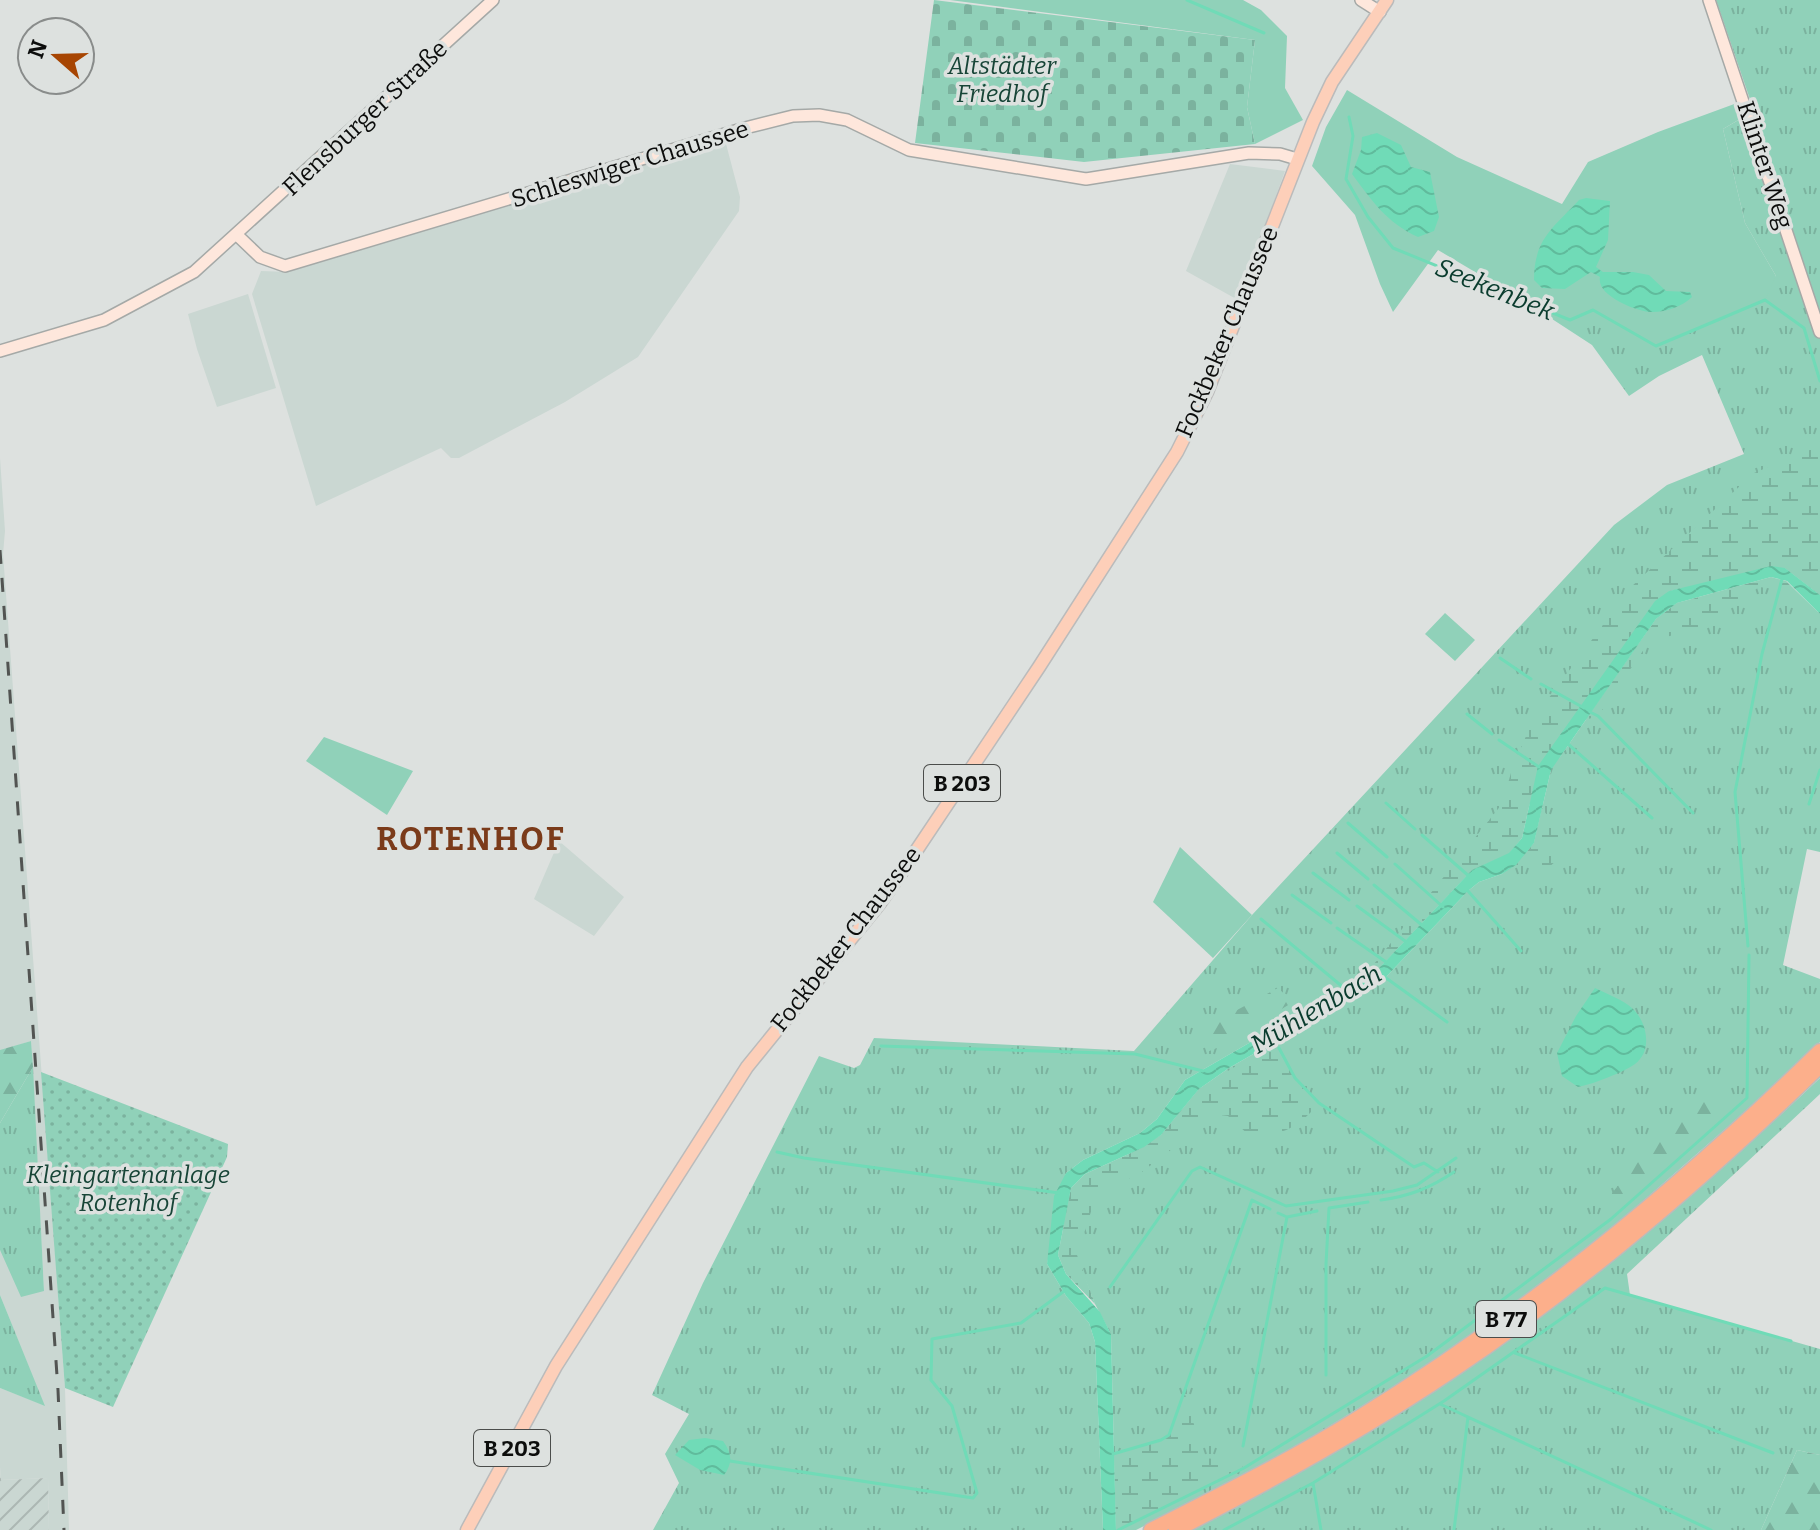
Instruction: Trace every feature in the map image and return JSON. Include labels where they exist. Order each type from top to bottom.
[{"type":"highway","name":"B 77","points":[[1151,1530],[1354,1421],[1446,1361],[1643,1214],[1820,1051]]},
{"type":"highway","name":"B 77","points":[[1176,1530],[1264,1485],[1450,1372],[1650,1222],[1756,1129],[1820,1066]]},
{"type":"main road","name":"Fockbeker Chaussee","points":[[467,1530],[556,1366],[747,1067],[880,903],[906,866],[1177,452],[1213,379],[1297,159],[1332,82],[1384,6]]},
{"type":"street","name":"Flensburger Straße","points":[[237,235],[493,0]]},
{"type":"street","points":[[1361,0],[1384,6]]},
{"type":"street","name":"Klinter Weg","points":[[1709,0],[1820,332]]},
{"type":"street","name":"Schleswiger Chaussee","points":[[237,235],[260,257],[285,266],[793,116],[819,115],[847,120],[909,150],[1086,179],[1249,153],[1280,154],[1297,159]]},
{"type":"street","points":[[0,351],[104,320],[194,272],[237,235]]},
{"type":"shaded area","points":[[725,140],[740,197],[739,211],[638,357],[565,402],[459,458],[451,458],[441,448],[316,506],[252,294],[261,271],[288,272]]},
{"type":"shaded area","points":[[1230,164],[1285,171],[1238,300],[1186,271]]},
{"type":"shaded area","points":[[248,294],[276,388],[217,407],[188,314]]},
{"type":"shaded area","points":[[0,458],[5,531],[3,554],[65,1388],[69,1530],[49,1530],[48,1478],[1,1480],[0,1467],[0,1388],[44,1405],[0,1295],[0,1250],[4,1257],[44,1290],[31,1041],[0,1051]]},
{"type":"shaded area","points":[[559,841],[624,897],[594,936],[534,899]]},
{"type":"shaded area","points":[[0,1467],[1,1480],[48,1478],[49,1530],[0,1530]]},
{"type":"green space","name":"Altstädter Friedhof","points":[[934,0],[1255,40],[1247,107],[1255,144],[1084,162],[915,143]]},
{"type":"green space","points":[[950,0],[1243,0],[1261,10],[1287,36],[1285,88],[1303,120],[1255,144],[1247,107],[1255,40]]},
{"type":"green space","points":[[1716,0],[1820,0],[1820,595],[1785,568],[1669,591],[1531,801],[1509,854],[1472,870],[1379,968],[1185,1080],[1157,1119],[1140,1133],[1083,1160],[1066,1173],[1047,1264],[1066,1296],[1089,1323],[1095,1342],[1103,1530],[653,1530],[679,1483],[665,1454],[689,1414],[652,1395],[703,1283],[819,1056],[854,1068],[860,1065],[874,1038],[1134,1051],[1252,915],[1614,525],[1667,485],[1744,454],[1702,355],[1659,376],[1629,396],[1592,345],[1529,304],[1570,320],[1593,310],[1656,346],[1776,276],[1745,223],[1723,129],[1754,111]]},
{"type":"green space","points":[[1347,90],[1457,157],[1562,204],[1588,162],[1737,103],[1740,119],[1723,129],[1745,223],[1776,276],[1765,300],[1656,346],[1593,310],[1570,320],[1529,304],[1438,250],[1393,312],[1355,215],[1312,166],[1326,127]]},
{"type":"green space","points":[[1817,447],[1820,460],[1820,595],[1785,568],[1669,591],[1538,766],[1522,838],[1509,854],[1472,870],[1379,968],[1366,974],[1502,804],[1513,766],[1534,718],[1631,587],[1754,473]]},
{"type":"green space","points":[[1771,577],[1786,581],[1796,592],[1759,587],[1708,625],[1649,642],[1598,716],[1585,720],[1656,619],[1677,603]]},
{"type":"green space","points":[[1786,581],[1820,614],[1820,852],[1807,849],[1783,965],[1820,979],[1820,1042],[1610,1230],[1457,1347],[1272,1462],[1136,1530],[1116,1530],[1111,1334],[1095,1304],[1063,1223],[1071,1188],[1161,1135],[1199,1089],[1229,1068],[1385,978],[1468,891],[1479,882],[1502,874],[1534,843],[1551,770],[1656,619],[1677,603]]},
{"type":"green space","points":[[1445,613],[1475,640],[1455,661],[1425,634]]},
{"type":"green space","points":[[324,737],[413,771],[387,815],[306,761]]},
{"type":"green space","points":[[1542,808],[1563,838],[1557,860],[1547,869],[1516,865],[1534,843]]},
{"type":"green space","points":[[1180,847],[1252,915],[1213,958],[1153,902]]},
{"type":"green space","points":[[1278,988],[1293,1002],[1224,1045],[1207,1052],[1204,1038],[1224,1017]]},
{"type":"green space","points":[[31,1041],[33,1067],[0,1123],[0,1050]]},
{"type":"green space","points":[[1276,1041],[1295,1078],[1319,1103],[1289,1129],[1251,1137],[1228,1116],[1212,1114],[1138,1175],[1098,1190],[1077,1255],[1095,1304],[1066,1274],[1058,1255],[1071,1188],[1085,1174],[1144,1147],[1161,1135],[1199,1089]]},
{"type":"green space","points":[[33,1067],[44,1291],[21,1297],[0,1250],[0,1123]]},
{"type":"green space","name":"Kleingartenanlage Rotenhof","points":[[41,1072],[228,1144],[227,1157],[113,1407],[65,1388]]},
{"type":"green space","points":[[1820,1078],[1820,1094],[1627,1274],[1630,1295],[1820,1349],[1820,1455],[1797,1450],[1761,1530],[1192,1530],[1362,1434],[1522,1327],[1674,1208]]},
{"type":"green space","points":[[1692,1097],[1747,1098],[1611,1219],[1612,1193]]},
{"type":"green space","points":[[0,1295],[45,1406],[0,1388]]},
{"type":"green space","points":[[1184,1391],[1204,1458],[1236,1461],[1244,1468],[1116,1530],[1114,1454],[1169,1435]]},
{"type":"green space","points":[[1797,1450],[1820,1455],[1820,1530],[1761,1530]]},
{"type":"water","points":[[1377,133],[1401,145],[1411,167],[1430,172],[1439,217],[1434,231],[1418,237],[1397,225],[1352,174],[1361,150],[1362,137]]},
{"type":"water","points":[[1579,200],[1610,201],[1608,240],[1596,267],[1603,272],[1649,275],[1666,291],[1690,292],[1692,297],[1667,310],[1642,311],[1610,295],[1600,284],[1600,277],[1591,272],[1565,289],[1542,288],[1534,280],[1541,244]]},
{"type":"water","name":"Mühlenbach","points":[[1771,566],[1785,568],[1820,595],[1820,614],[1787,581],[1771,577],[1677,603],[1656,619],[1551,770],[1534,843],[1516,865],[1479,882],[1468,891],[1385,978],[1229,1068],[1199,1089],[1161,1135],[1144,1147],[1085,1174],[1071,1188],[1058,1255],[1066,1274],[1100,1312],[1111,1334],[1116,1530],[1103,1530],[1095,1342],[1089,1323],[1066,1296],[1047,1264],[1054,1196],[1066,1173],[1083,1160],[1140,1133],[1157,1119],[1185,1080],[1379,968],[1472,870],[1509,853],[1522,838],[1538,766],[1655,601],[1669,591]]},
{"type":"water","points":[[1595,988],[1633,1009],[1645,1029],[1646,1044],[1635,1064],[1607,1078],[1578,1087],[1562,1076],[1557,1053]]},
{"type":"water","points":[[705,1438],[723,1441],[728,1450],[730,1462],[724,1475],[700,1470],[675,1455],[689,1440]]},
{"type":"waterway","name":"Seekenbek","points":[[1187,0],[1264,33]]},
{"type":"waterway","name":"Seekenbek","points":[[1349,117],[1353,136],[1346,179],[1368,217],[1393,248],[1570,320],[1593,310],[1656,346],[1765,300],[1804,328],[1820,381]]},
{"type":"waterway","points":[[1748,946],[1735,792],[1762,654],[1782,579]]},
{"type":"waterway","points":[[1500,658],[1531,679]]},
{"type":"waterway","points":[[1541,684],[1584,708]]},
{"type":"waterway","points":[[1590,712],[1598,716],[1693,813]]},
{"type":"waterway","points":[[1467,714],[1492,734]]},
{"type":"waterway","points":[[1499,740],[1539,767]]},
{"type":"waterway","points":[[1568,744],[1652,818]]},
{"type":"waterway","points":[[1809,804],[1820,770]]},
{"type":"waterway","points":[[1386,803],[1415,829]]},
{"type":"waterway","points":[[1348,823],[1387,857]]},
{"type":"waterway","points":[[1422,835],[1470,877]]},
{"type":"waterway","points":[[1337,853],[1368,879]]},
{"type":"waterway","points":[[1395,864],[1443,907]]},
{"type":"waterway","points":[[1313,873],[1349,900]]},
{"type":"waterway","points":[[1374,885],[1423,926]]},
{"type":"waterway","points":[[1468,891],[1521,951]]},
{"type":"waterway","points":[[1292,895],[1331,923]]},
{"type":"waterway","points":[[1357,906],[1405,941]]},
{"type":"waterway","name":"Mühlenbach","points":[[1261,919],[1344,988]]},
{"type":"waterway","name":"Mühlenbach","points":[[1337,928],[1386,962]]},
{"type":"waterway","points":[[1118,1530],[1244,1468],[1427,1356],[1611,1219],[1747,1098],[1749,955]]},
{"type":"waterway","name":"Mühlenbach","points":[[1382,975],[1447,1022]]},
{"type":"waterway","points":[[881,1046],[1135,1054],[1203,1071]]},
{"type":"waterway","name":"Mühlenbach","points":[[1279,1048],[1295,1078],[1319,1103],[1414,1167],[1424,1163],[1438,1172]]},
{"type":"waterway","points":[[777,1152],[1059,1193]]},
{"type":"waterway","points":[[1110,1287],[1192,1171],[1200,1167],[1286,1206],[1417,1185],[1456,1158]]},
{"type":"waterway","points":[[1381,1200],[1419,1190],[1454,1172]]},
{"type":"waterway","points":[[1113,1454],[1169,1435],[1252,1200],[1270,1209]]},
{"type":"waterway","points":[[1326,1375],[1329,1208],[1368,1202]]},
{"type":"waterway","points":[[1278,1213],[1287,1217],[1317,1211]]},
{"type":"waterway","points":[[1243,1446],[1287,1217]]},
{"type":"waterway","points":[[1224,1530],[1313,1483],[1444,1401],[1605,1288],[1791,1341]]},
{"type":"waterway","points":[[730,1461],[973,1498],[977,1493],[952,1406],[931,1380],[932,1339],[1021,1323],[1067,1289]]},
{"type":"waterway","points":[[1515,1353],[1773,1453]]},
{"type":"waterway","points":[[1440,1404],[1711,1530]]},
{"type":"waterway","points":[[1454,1530],[1468,1417]]},
{"type":"waterway","points":[[1313,1483],[1321,1530]]},
{"type":"railway","points":[[0,550],[58,1390],[64,1530]]},
{"type":"district","name":"ROTENHOF","points":[[471,839]]}]
